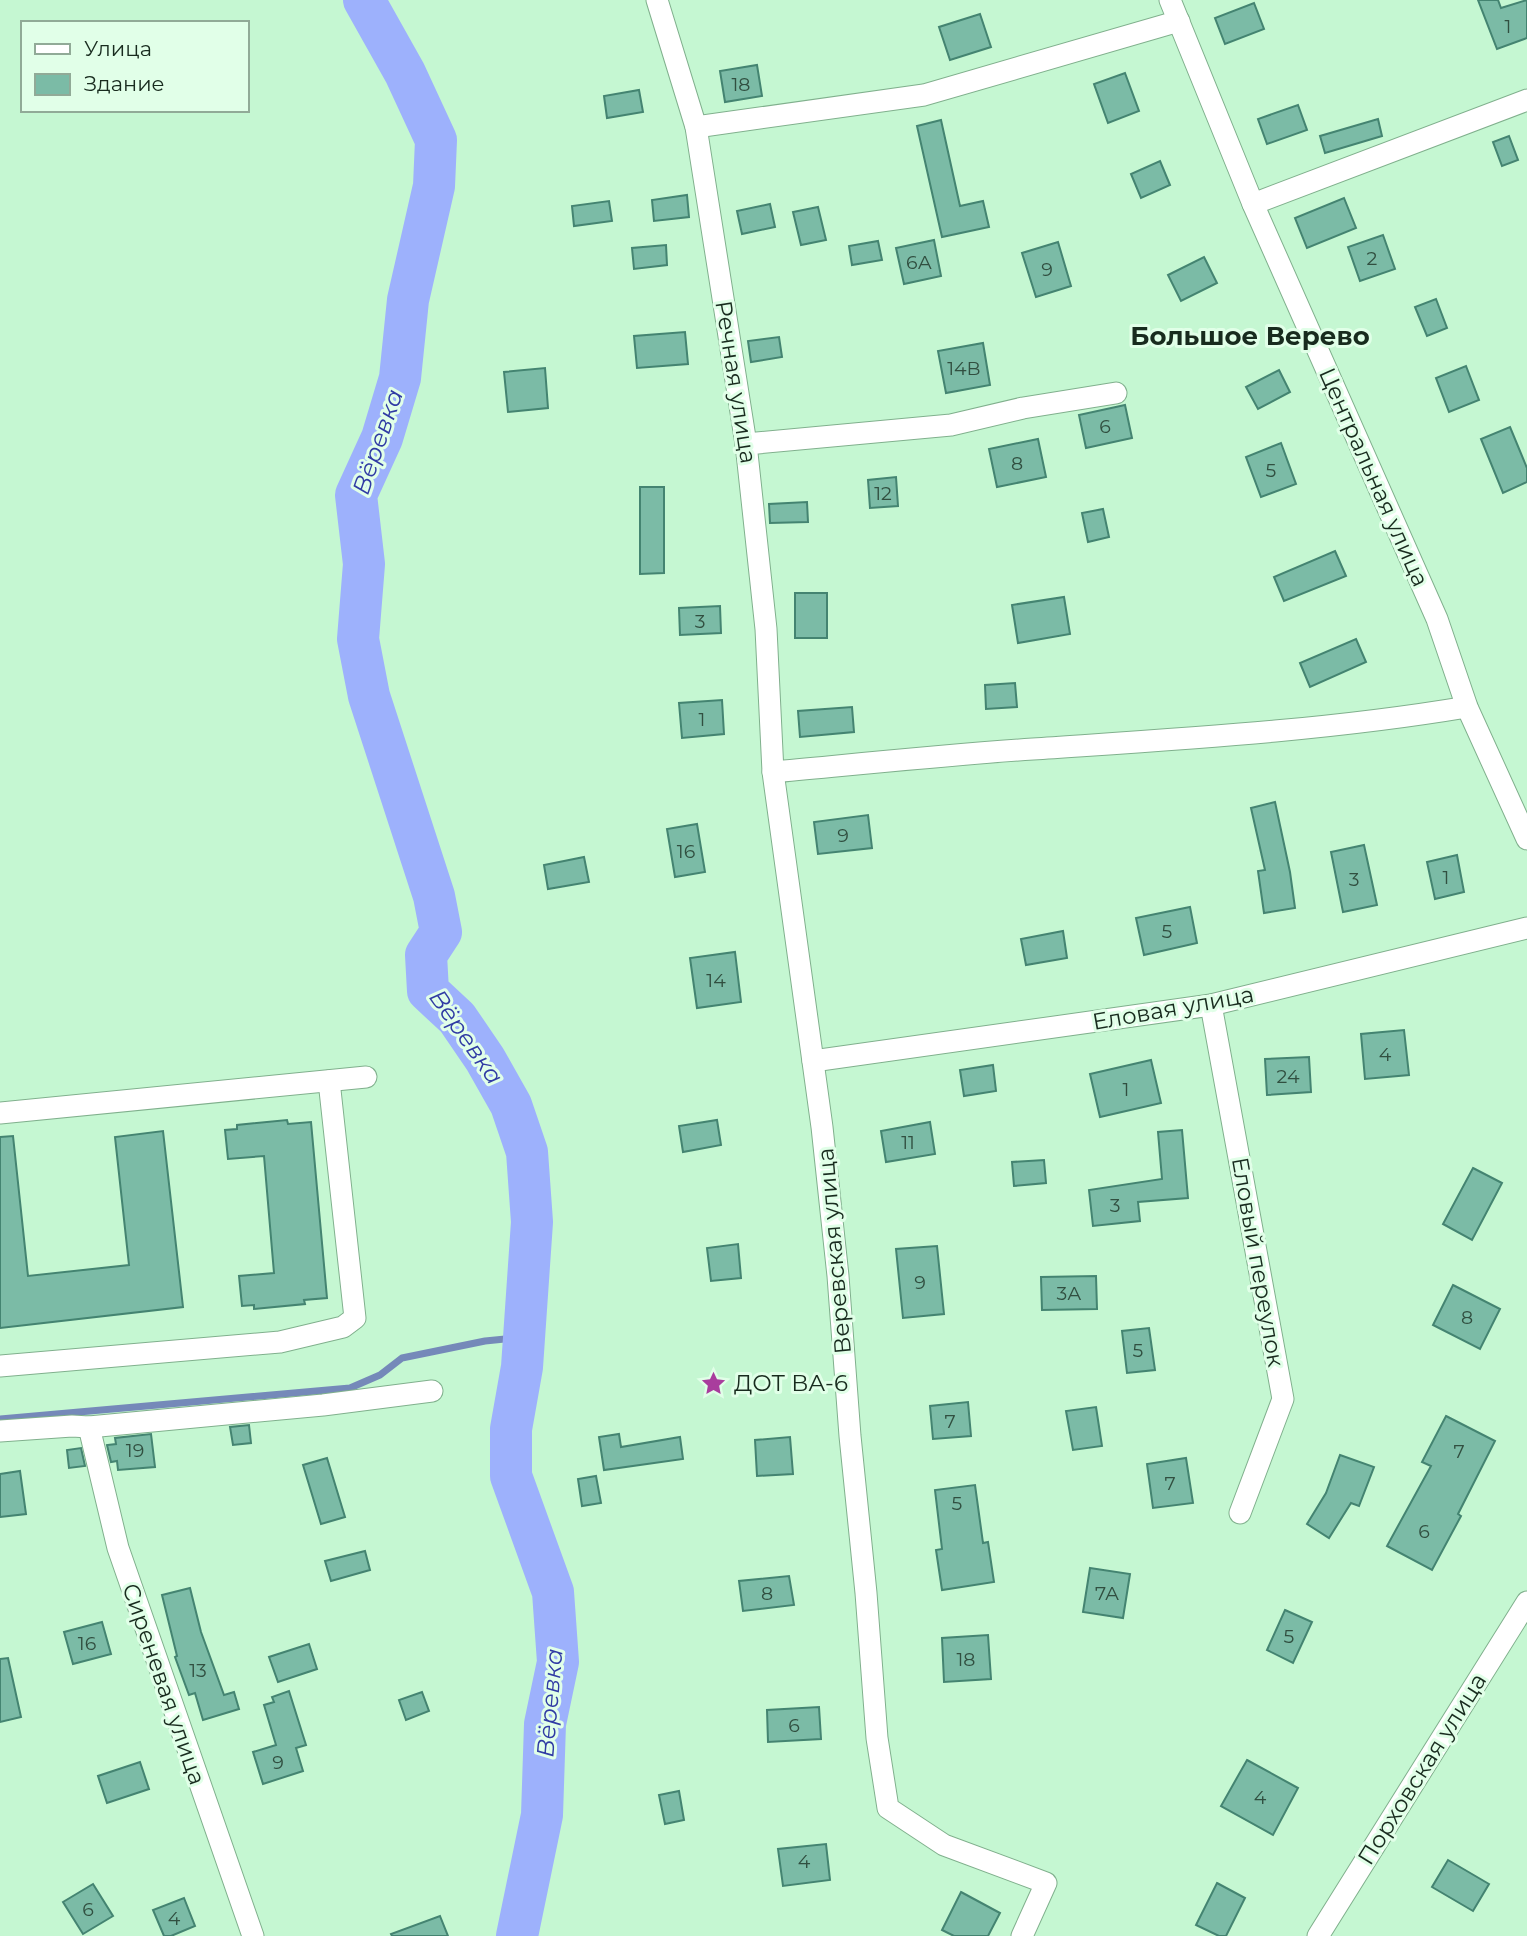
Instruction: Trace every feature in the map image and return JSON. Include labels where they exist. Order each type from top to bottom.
[{"type":"street","name":"Речная улица","points":[[657,0],[696,127],[746,444],[766,629],[773,772]]},
{"type":"street","name":"Центральная улица","points":[[1170,0],[1253,204],[1437,619],[1467,707],[1527,839]]},
{"type":"street","points":[[696,127],[924,94],[1179,21]]},
{"type":"street","points":[[1253,204],[1527,100]]},
{"type":"street","points":[[746,444],[951,425],[1023,408],[1116,393]]},
{"type":"street","points":[[773,772],[975,753],[1278,732],[1467,707]]},
{"type":"street","name":"Веревская улица","points":[[773,772],[813,1061],[838,1276],[877,1738],[888,1808],[944,1845],[1046,1883],[1022,1936]]},
{"type":"street","name":"Еловая улица","points":[[813,1061],[1211,1005],[1527,928]]},
{"type":"street","name":"Еловый переулок","points":[[1211,1005],[1283,1399],[1240,1513]]},
{"type":"street","points":[[0,1113],[366,1077]]},
{"type":"street","points":[[0,1366],[280,1342],[343,1327],[355,1318],[329,1081]]},
{"type":"street","points":[[0,1431],[89,1427],[323,1405],[432,1391]]},
{"type":"street","name":"Сиреневая улица","points":[[89,1427],[118,1548],[253,1936]]},
{"type":"street","name":"Порховская улица","points":[[1318,1936],[1527,1602]]},
{"type":"building","points":[[1478,0],[1498,0],[1501,8],[1527,0],[1527,38],[1497,49]]},
{"type":"building","points":[[1254,3],[1264,29],[1225,44],[1215,18]]},
{"type":"building","points":[[980,14],[991,47],[950,60],[939,27]]},
{"type":"building","points":[[757,65],[762,96],[725,102],[720,71]]},
{"type":"building","points":[[1125,73],[1139,111],[1108,123],[1094,84]]},
{"type":"building","points":[[639,90],[643,112],[607,118],[604,96]]},
{"type":"building","points":[[1298,105],[1307,130],[1267,144],[1258,119]]},
{"type":"building","points":[[1378,119],[1382,136],[1325,153],[1320,136]]},
{"type":"building","points":[[941,120],[960,206],[983,201],[989,227],[942,237],[917,126]]},
{"type":"building","points":[[1509,136],[1518,160],[1502,166],[1493,142]]},
{"type":"building","points":[[1160,161],[1170,185],[1141,198],[1131,174]]},
{"type":"building","points":[[687,195],[689,217],[654,221],[652,200]]},
{"type":"building","points":[[1344,198],[1356,228],[1307,248],[1295,218]]},
{"type":"building","points":[[609,201],[612,221],[574,226],[572,206]]},
{"type":"building","points":[[770,204],[775,227],[742,234],[737,211]]},
{"type":"building","points":[[818,207],[826,240],[801,245],[793,212]]},
{"type":"building","points":[[1383,235],[1395,269],[1360,281],[1348,247]]},
{"type":"building","points":[[934,240],[941,276],[904,284],[896,248]]},
{"type":"building","points":[[878,241],[882,260],[852,265],[849,246]]},
{"type":"building","points":[[1058,242],[1071,286],[1036,297],[1022,253]]},
{"type":"building","points":[[666,245],[667,265],[634,269],[632,248]]},
{"type":"building","points":[[1204,257],[1217,283],[1181,301],[1168,275]]},
{"type":"building","points":[[1436,299],[1447,328],[1427,336],[1415,307]]},
{"type":"building","points":[[685,332],[688,364],[637,368],[634,336]]},
{"type":"building","points":[[779,337],[782,357],[751,362],[748,341]]},
{"type":"building","points":[[983,343],[990,385],[946,393],[938,351]]},
{"type":"building","points":[[1466,366],[1479,400],[1449,412],[1436,378]]},
{"type":"building","points":[[545,368],[548,408],[508,412],[504,372]]},
{"type":"building","points":[[1279,370],[1290,392],[1258,409],[1246,387]]},
{"type":"building","points":[[1125,405],[1132,438],[1086,448],[1079,415]]},
{"type":"building","points":[[1510,427],[1527,468],[1527,482],[1503,493],[1481,439]]},
{"type":"building","points":[[1038,439],[1046,477],[997,487],[989,449]]},
{"type":"building","points":[[1281,443],[1296,484],[1261,497],[1246,457]]},
{"type":"building","points":[[896,477],[898,506],[870,508],[868,480]]},
{"type":"building","points":[[640,487],[664,487],[664,573],[640,574]]},
{"type":"building","points":[[807,502],[808,522],[770,523],[769,504]]},
{"type":"building","points":[[1103,509],[1109,537],[1088,542],[1082,513]]},
{"type":"building","points":[[1335,551],[1346,576],[1284,601],[1274,577]]},
{"type":"building","points":[[795,593],[827,593],[827,638],[795,638]]},
{"type":"building","points":[[1064,597],[1070,634],[1018,643],[1012,605]]},
{"type":"building","points":[[720,606],[721,633],[680,635],[679,608]]},
{"type":"building","points":[[1356,639],[1366,662],[1310,687],[1300,663]]},
{"type":"building","points":[[1015,683],[1017,707],[986,709],[985,685]]},
{"type":"building","points":[[722,700],[724,734],[682,738],[679,703]]},
{"type":"building","points":[[852,707],[854,732],[800,737],[798,711]]},
{"type":"building","points":[[1275,802],[1295,908],[1264,913],[1258,871],[1265,870],[1251,808]]},
{"type":"building","points":[[868,815],[872,848],[818,854],[814,822]]},
{"type":"building","points":[[697,824],[705,872],[675,877],[667,829]]},
{"type":"building","points":[[1364,845],[1377,905],[1343,912],[1331,852]]},
{"type":"building","points":[[1457,855],[1464,892],[1435,899],[1427,862]]},
{"type":"building","points":[[584,857],[589,882],[548,889],[544,865]]},
{"type":"building","points":[[1190,907],[1197,943],[1144,955],[1136,918]]},
{"type":"building","points":[[1063,931],[1067,958],[1026,965],[1021,939]]},
{"type":"building","points":[[735,952],[741,1002],[697,1008],[690,958]]},
{"type":"building","points":[[1404,1030],[1409,1075],[1365,1079],[1361,1034]]},
{"type":"building","points":[[1309,1057],[1311,1092],[1267,1095],[1265,1059]]},
{"type":"building","points":[[1151,1060],[1161,1103],[1100,1117],[1090,1074]]},
{"type":"building","points":[[993,1065],[996,1091],[964,1096],[960,1070]]},
{"type":"building","points":[[287,1120],[288,1124],[311,1122],[327,1298],[304,1300],[305,1304],[254,1309],[254,1305],[242,1306],[239,1276],[274,1273],[264,1156],[228,1159],[225,1130],[237,1129],[237,1125]]},
{"type":"building","points":[[717,1120],[721,1145],[683,1152],[679,1126]]},
{"type":"building","points":[[930,1122],[935,1154],[886,1162],[881,1131]]},
{"type":"building","points":[[1182,1130],[1188,1198],[1138,1202],[1140,1221],[1093,1226],[1089,1190],[1162,1179],[1158,1132]]},
{"type":"building","points":[[163,1131],[183,1307],[0,1328],[0,1137],[13,1136],[28,1276],[129,1265],[115,1137]]},
{"type":"building","points":[[1044,1160],[1046,1183],[1014,1186],[1012,1162]]},
{"type":"building","points":[[1473,1168],[1502,1183],[1472,1240],[1443,1224]]},
{"type":"building","points":[[738,1244],[741,1278],[711,1281],[707,1248]]},
{"type":"building","points":[[937,1246],[944,1314],[903,1318],[896,1249]]},
{"type":"building","points":[[1096,1276],[1097,1309],[1042,1310],[1041,1277]]},
{"type":"building","points":[[1453,1285],[1500,1309],[1480,1349],[1433,1325]]},
{"type":"building","points":[[1149,1328],[1155,1370],[1127,1373],[1122,1331]]},
{"type":"building","points":[[968,1402],[971,1436],[933,1439],[930,1406]]},
{"type":"building","points":[[1096,1407],[1102,1446],[1073,1450],[1066,1411]]},
{"type":"building","points":[[1446,1416],[1495,1441],[1458,1514],[1461,1516],[1432,1570],[1387,1546],[1431,1466],[1422,1462]]},
{"type":"building","points":[[249,1425],[251,1443],[233,1445],[230,1427]]},
{"type":"building","points":[[151,1434],[155,1467],[118,1470],[117,1461],[111,1462],[107,1445],[116,1444],[115,1438]]},
{"type":"building","points":[[619,1434],[621,1447],[680,1437],[683,1459],[604,1470],[599,1437]]},
{"type":"building","points":[[790,1437],[793,1474],[757,1476],[755,1440]]},
{"type":"building","points":[[81,1448],[85,1466],[69,1468],[67,1450]]},
{"type":"building","points":[[1340,1455],[1374,1467],[1359,1506],[1351,1503],[1329,1538],[1307,1524],[1326,1493]]},
{"type":"building","points":[[327,1458],[345,1517],[321,1524],[303,1465]]},
{"type":"building","points":[[1186,1458],[1193,1503],[1153,1508],[1147,1464]]},
{"type":"building","points":[[20,1471],[26,1514],[0,1517],[0,1474]]},
{"type":"building","points":[[596,1476],[601,1503],[582,1506],[578,1479]]},
{"type":"building","points":[[975,1485],[983,1543],[988,1542],[994,1582],[942,1590],[936,1550],[942,1549],[935,1490]]},
{"type":"building","points":[[365,1551],[370,1570],[331,1581],[325,1561]]},
{"type":"building","points":[[1090,1568],[1130,1574],[1123,1618],[1083,1612]]},
{"type":"building","points":[[789,1576],[794,1605],[743,1611],[739,1581]]},
{"type":"building","points":[[190,1588],[201,1632],[224,1695],[234,1692],[239,1709],[203,1720],[195,1693],[189,1695],[175,1657],[177,1656],[162,1595]]},
{"type":"building","points":[[1285,1610],[1312,1622],[1293,1663],[1267,1650]]},
{"type":"building","points":[[102,1622],[111,1654],[73,1664],[64,1632]]},
{"type":"building","points":[[988,1635],[991,1679],[944,1682],[942,1638]]},
{"type":"building","points":[[309,1644],[317,1669],[278,1682],[269,1657]]},
{"type":"building","points":[[8,1658],[21,1717],[0,1722],[0,1659]]},
{"type":"building","points":[[289,1691],[306,1745],[296,1748],[303,1771],[263,1784],[253,1752],[276,1745],[264,1705],[274,1702],[272,1697]]},
{"type":"building","points":[[422,1692],[429,1711],[406,1720],[399,1700]]},
{"type":"building","points":[[819,1707],[821,1739],[768,1742],[767,1710]]},
{"type":"building","points":[[1247,1760],[1298,1788],[1273,1835],[1221,1806]]},
{"type":"building","points":[[140,1762],[149,1789],[107,1803],[98,1776]]},
{"type":"building","points":[[679,1791],[684,1820],[665,1824],[659,1795]]},
{"type":"building","points":[[826,1844],[830,1880],[783,1886],[778,1849]]},
{"type":"building","points":[[1448,1860],[1489,1884],[1473,1911],[1432,1887]]},
{"type":"building","points":[[1217,1883],[1245,1898],[1226,1936],[1219,1936],[1196,1925]]},
{"type":"building","points":[[93,1884],[113,1916],[83,1934],[63,1902]]},
{"type":"building","points":[[961,1892],[1000,1913],[988,1936],[954,1936],[942,1930]]},
{"type":"building","points":[[184,1898],[195,1926],[171,1936],[164,1936],[153,1910]]},
{"type":"building","points":[[440,1916],[448,1936],[391,1934]]},
{"type":"waterway","name":"Вёревка","points":[[364,0],[405,73],[436,140],[434,186],[408,300],[400,378],[382,438],[356,495],[364,564],[358,639],[369,696],[434,896],[441,932],[426,955],[428,991],[457,1018],[485,1059],[511,1105],[527,1152],[532,1222],[522,1367],[511,1429],[511,1476],[553,1592],[558,1662],[545,1724],[542,1815],[517,1936]]},
{"type":"waterway","points":[[0,1419],[350,1388],[380,1375],[402,1358],[485,1341],[524,1337]]},
{"type":"place","name":"ДОТ ВА-6","points":[[714,1383]]},
{"type":"district","name":"Большое Верево","points":[[1250,336]]}]
